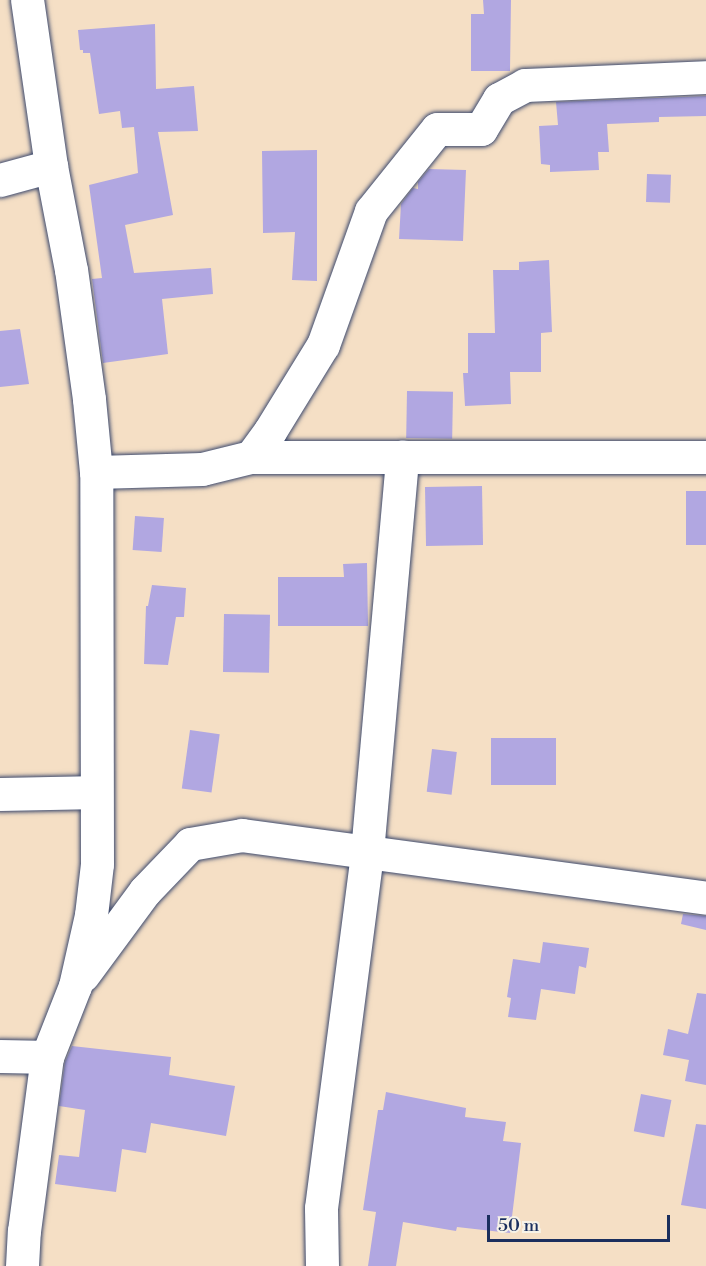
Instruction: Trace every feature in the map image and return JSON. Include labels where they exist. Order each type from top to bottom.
[{"type":"street","points":[[22,1266],[12,1231],[47,1057],[75,986],[91,915],[97,864],[96,472],[89,399],[71,270],[51,165],[27,0]]},
{"type":"street","points":[[251,458],[323,345],[371,211],[437,129],[482,129],[499,99],[525,85],[706,77]]},
{"type":"street","points":[[0,180],[51,165]]},
{"type":"street","points":[[322,1266],[321,1208],[367,852],[402,457]]},
{"type":"street","points":[[96,472],[202,469],[251,458],[706,457]]},
{"type":"street","points":[[0,794],[96,792]]},
{"type":"street","points":[[75,986],[145,891],[190,844],[242,836],[706,898]]},
{"type":"street","points":[[0,1056],[47,1057]]},
{"type":"building","points":[[483,0],[511,0],[510,71],[471,71],[471,14],[484,14]]},
{"type":"building","points":[[155,24],[156,89],[194,86],[198,131],[158,132],[173,215],[125,225],[134,273],[211,268],[213,294],[162,299],[168,354],[103,363],[92,279],[102,278],[89,185],[138,173],[134,127],[122,128],[120,111],[99,114],[90,53],[83,53],[83,50],[80,50],[78,30]]},
{"type":"building","points":[[706,96],[706,116],[659,117],[659,122],[607,124],[609,152],[598,152],[599,170],[550,172],[550,165],[541,164],[539,126],[558,125],[556,102]]},
{"type":"building","points":[[317,150],[317,281],[292,280],[295,232],[263,233],[262,151]]},
{"type":"building","points":[[429,169],[466,170],[463,241],[399,239],[401,204],[413,188],[418,189],[418,182]]},
{"type":"building","points":[[647,174],[671,175],[670,203],[646,202]]},
{"type":"building","points":[[549,260],[552,332],[541,333],[541,372],[510,372],[511,404],[465,406],[463,373],[468,373],[468,333],[495,333],[493,270],[519,270],[519,262]]},
{"type":"building","points":[[20,329],[29,384],[0,387],[0,331]]},
{"type":"building","points":[[407,391],[453,392],[452,439],[406,438]]},
{"type":"building","points":[[482,486],[483,545],[426,546],[425,487]]},
{"type":"building","points":[[686,491],[706,491],[706,545],[686,545]]},
{"type":"building","points":[[135,516],[164,518],[162,552],[133,550]]},
{"type":"building","points":[[367,563],[368,626],[278,626],[278,577],[344,577],[343,564]]},
{"type":"building","points":[[152,585],[186,588],[184,617],[176,617],[168,665],[144,664],[146,606],[148,606]]},
{"type":"building","points":[[224,614],[270,615],[269,673],[223,672]]},
{"type":"building","points":[[190,730],[220,734],[211,793],[182,788]]},
{"type":"building","points":[[491,738],[556,738],[556,785],[491,785]]},
{"type":"building","points":[[432,749],[457,752],[452,795],[427,792]]},
{"type":"building","points":[[683,914],[706,916],[706,930],[681,924]]},
{"type":"building","points":[[543,942],[589,948],[586,968],[579,966],[575,994],[541,989],[536,1020],[508,1017],[511,998],[507,997],[513,959],[540,963]]},
{"type":"building","points":[[697,993],[706,994],[706,1085],[685,1081],[689,1060],[663,1055],[668,1029],[688,1034]]},
{"type":"building","points":[[72,1046],[171,1057],[169,1075],[235,1086],[226,1136],[151,1123],[146,1153],[122,1149],[116,1192],[55,1184],[59,1155],[79,1157],[85,1110],[59,1106],[65,1062]]},
{"type":"building","points":[[386,1092],[466,1108],[465,1117],[506,1122],[503,1141],[521,1143],[510,1233],[457,1227],[456,1231],[403,1222],[396,1266],[368,1266],[376,1212],[363,1210],[378,1110],[383,1110]]},
{"type":"building","points":[[641,1094],[671,1100],[664,1137],[634,1131]]},
{"type":"building","points":[[696,1124],[706,1125],[706,1209],[681,1205]]}]
